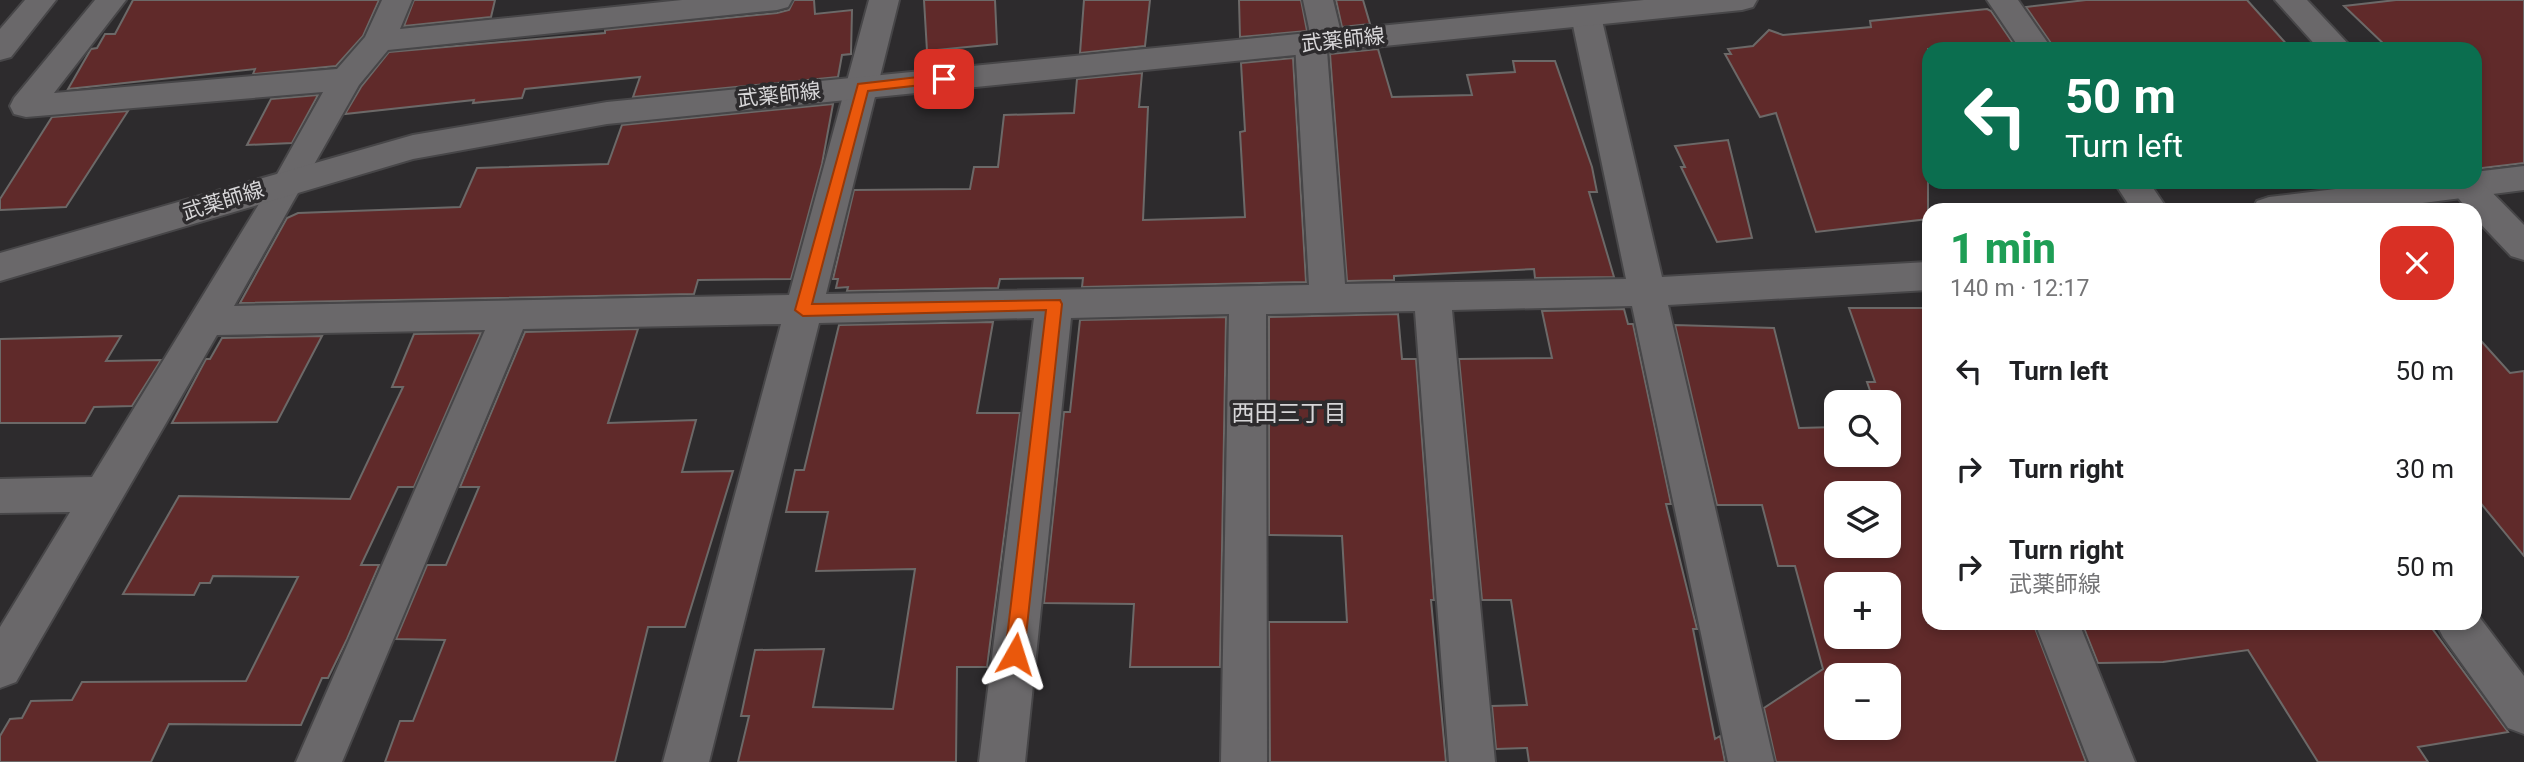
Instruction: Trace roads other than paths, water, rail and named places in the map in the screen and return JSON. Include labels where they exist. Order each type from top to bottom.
[{"type":"street","points":[[0,50],[41,0]]},
{"type":"street","points":[[111,0],[26,106],[346,79]]},
{"type":"street","points":[[0,667],[290,181],[346,79],[379,40],[397,0]]},
{"type":"street","points":[[379,40],[777,0]]},
{"type":"street","points":[[686,762],[884,0]]},
{"type":"street","points":[[1318,0],[1328,299]]},
{"type":"street","name":"武薬師線","points":[[0,267],[413,147],[607,113],[1730,0]]},
{"type":"street","points":[[2002,0],[2031,42]]},
{"type":"street","points":[[2290,0],[2330,42]]},
{"type":"street","points":[[1586,16],[1751,762]]},
{"type":"street","points":[[2482,182],[2524,178]]},
{"type":"street","points":[[2322,203],[2426,189]]},
{"type":"street","points":[[2469,189],[2524,247]]},
{"type":"street","points":[[206,321],[1647,292],[1922,283]]},
{"type":"street","points":[[1432,296],[1472,762]]},
{"type":"street","points":[[1244,762],[1248,300]]},
{"type":"street","points":[[1002,762],[1054,304]]},
{"type":"street","points":[[319,762],[509,317]]},
{"type":"street","points":[[0,496],[103,494]]},
{"type":"street","points":[[2060,630],[2112,762]]},
{"type":"street","points":[[2463,630],[2524,713]]},
{"type":"district","name":"西田三丁目","points":[[1289,413]]}]
